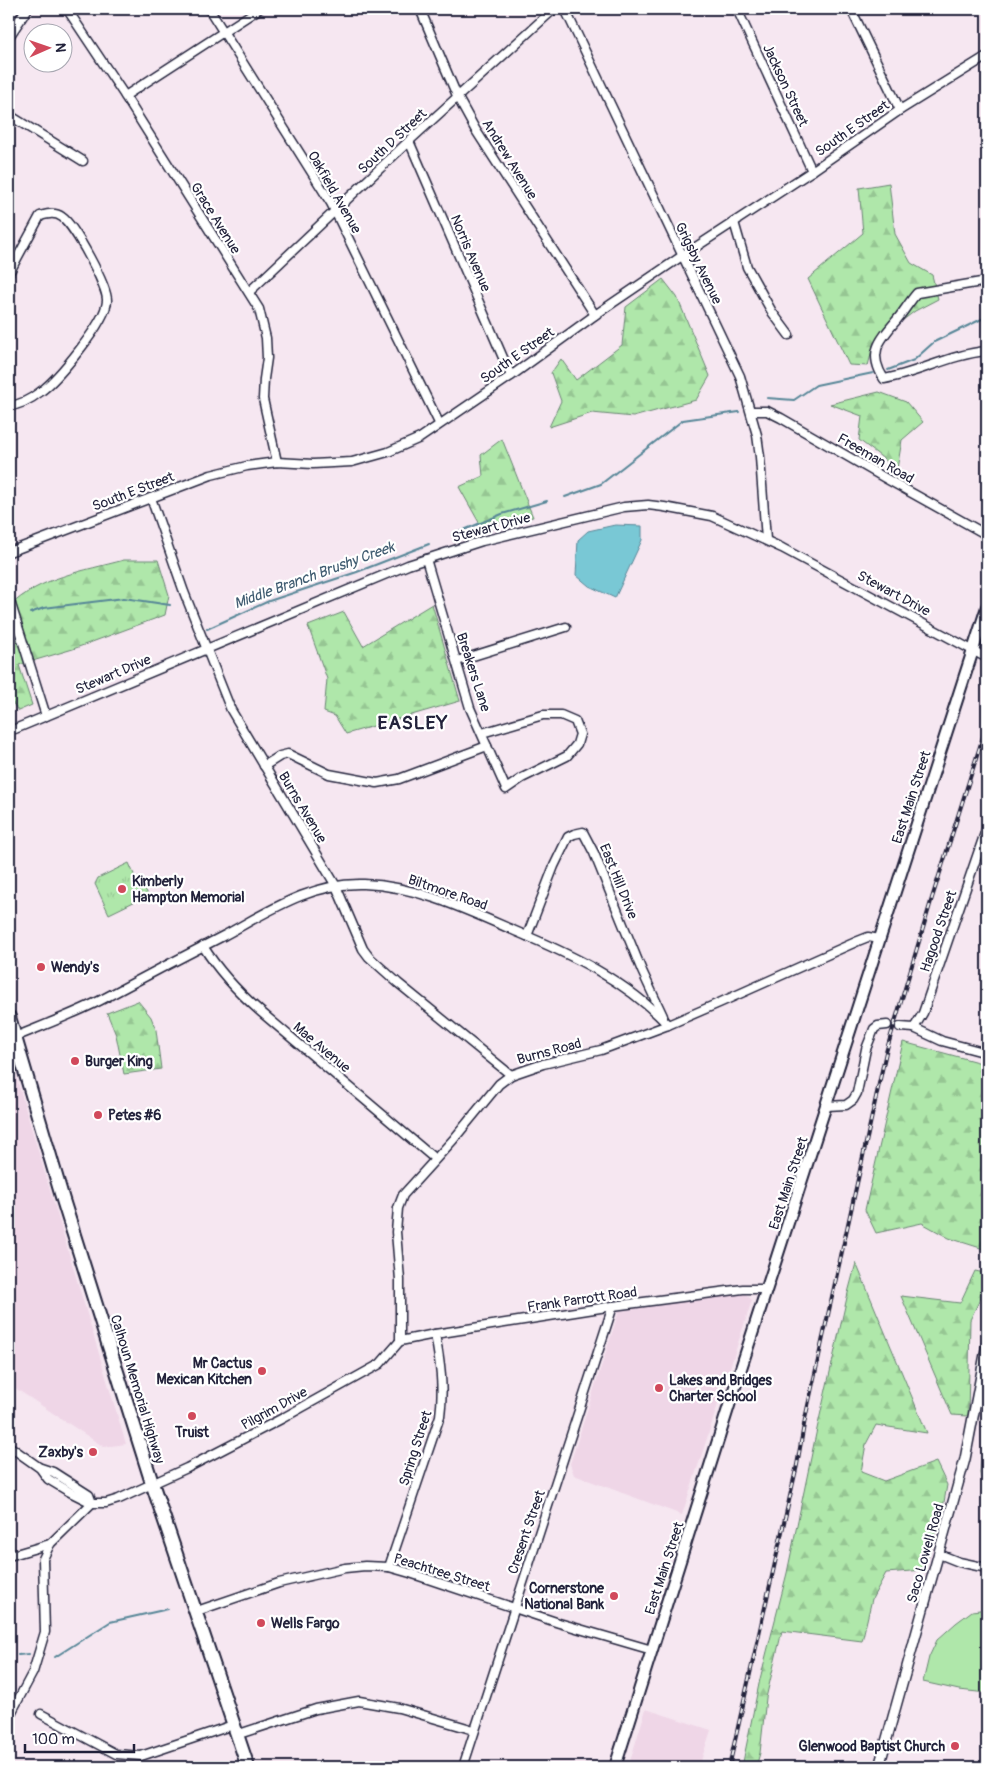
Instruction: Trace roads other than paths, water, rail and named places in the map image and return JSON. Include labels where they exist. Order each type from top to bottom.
[{"type":"highway","name":"Calhoun Memorial Highway","points":[[9,1016],[63,1200],[152,1483],[194,1612],[248,1767]]},
{"type":"main road","name":"East Main Street","points":[[615,1767],[987,607]]},
{"type":"street","points":[[9,36],[27,9]]},
{"type":"street","name":"Grace Avenue","points":[[67,9],[126,96],[259,309],[266,338],[267,358],[263,399],[277,462]]},
{"type":"street","name":"Oakfield Avenue","points":[[209,9],[335,212],[439,423]]},
{"type":"street","points":[[126,96],[259,9]]},
{"type":"street","name":"Andrew Avenue","points":[[420,9],[458,98],[595,315]]},
{"type":"street","name":"South D Street","points":[[249,292],[409,141],[554,9]]},
{"type":"street","name":"Grigsby Avenue","points":[[565,9],[740,376],[758,435],[766,540]]},
{"type":"street","name":"Jackson Street","points":[[737,9],[812,171]]},
{"type":"street","points":[[851,9],[900,110]]},
{"type":"street","name":"South E Street","points":[[9,552],[211,475],[247,466],[277,462],[314,464],[352,462],[388,452],[420,438],[682,256],[812,171],[900,110],[987,56]]},
{"type":"street","points":[[9,115],[83,161]]},
{"type":"street","name":"Norris Avenue","points":[[409,141],[511,376]]},
{"type":"street","points":[[9,273],[40,216],[55,214],[63,217],[84,247],[103,285],[107,302],[99,321],[58,375],[34,396],[9,406]]},
{"type":"street","points":[[734,222],[747,267],[772,312],[789,335]]},
{"type":"street","points":[[987,281],[917,293],[884,333],[877,348],[875,358],[878,369],[884,379],[950,359],[987,351]]},
{"type":"street","name":"Freeman Road","points":[[752,411],[767,411],[781,418],[987,535]]},
{"type":"street","name":"Burns Avenue","points":[[151,498],[206,648],[232,710],[336,886],[363,949],[369,957],[398,983],[511,1075]]},
{"type":"street","name":"Stewart Drive","points":[[15,729],[408,565],[482,540],[632,506],[664,507],[712,516],[766,540],[987,658]]},
{"type":"street","name":"Breakers Lane","points":[[426,559],[470,708],[506,789],[522,778],[567,756],[577,744],[580,734],[574,721],[561,715],[543,715],[482,734]]},
{"type":"street","points":[[9,598],[46,716]]},
{"type":"street","points":[[457,660],[566,626]]},
{"type":"street","points":[[264,766],[280,756],[288,754],[329,774],[377,783],[406,777],[487,746]]},
{"type":"street","name":"Hagood Street","points":[[914,1028],[923,1013],[987,826]]},
{"type":"street","name":"East Hill Drive","points":[[526,936],[554,866],[568,837],[583,832],[594,853],[650,988],[668,1025]]},
{"type":"street","name":"Biltmore Road","points":[[15,1037],[97,1002],[282,904],[315,890],[336,886],[372,884],[418,892],[526,936],[607,975],[652,1008],[668,1025]]},
{"type":"street","name":"Burns Road","points":[[400,1341],[400,1280],[396,1232],[398,1208],[403,1195],[499,1084],[511,1075],[543,1064],[601,1050],[668,1025],[858,941],[868,938],[880,938]]},
{"type":"street","name":"Mae Avenue","points":[[203,946],[220,972],[260,1012],[435,1159]]},
{"type":"street","points":[[828,1106],[846,1105],[853,1100],[857,1093],[866,1049],[874,1029],[887,1024]]},
{"type":"street","points":[[900,1027],[914,1028],[942,1041],[987,1053]]},
{"type":"street","name":"Frank Parrott Road","points":[[400,1341],[613,1306],[743,1289],[767,1289]]},
{"type":"street","name":"Cresent Street","points":[[463,1767],[613,1306]]},
{"type":"street","name":"Spring Street","points":[[389,1567],[440,1416],[443,1392],[435,1334]]},
{"type":"street","name":"Pilgrim Drive","points":[[92,1503],[106,1503],[119,1499],[234,1445],[380,1364],[400,1341]]},
{"type":"street","name":"Saco Lowell Road","points":[[879,1767],[966,1459],[987,1344]]},
{"type":"street","points":[[9,1446],[40,1468],[53,1472],[88,1496],[92,1503],[50,1544],[43,1559],[45,1632],[34,1672],[9,1717]]},
{"type":"street","points":[[9,1556],[50,1544]]},
{"type":"street","points":[[939,1554],[959,1562],[987,1568]]},
{"type":"street","name":"Peachtree Street","points":[[194,1612],[279,1583],[345,1568],[365,1566],[389,1567],[559,1623],[652,1650]]},
{"type":"street","points":[[41,1714],[116,1754],[129,1756],[141,1756],[316,1709],[359,1702],[399,1708],[474,1730]]},
{"type":"water","points":[[615,525],[642,526],[642,540],[615,598],[589,586],[576,575],[578,540],[588,531]]},
{"type":"waterway","name":"Middle Branch Brushy Creek","points":[[888,370],[914,360],[934,342],[986,317]]},
{"type":"waterway","name":"Middle Branch Brushy Creek","points":[[767,398],[794,400],[816,385],[873,373]]},
{"type":"waterway","name":"Middle Branch Brushy Creek","points":[[565,497],[601,484],[683,420],[739,412]]},
{"type":"waterway","name":"Middle Branch Brushy Creek","points":[[452,535],[502,514],[547,501]]},
{"type":"waterway","name":"Middle Branch Brushy Creek","points":[[207,629],[269,601],[357,572],[429,544]]},
{"type":"waterway","name":"Middle Branch Brushy Creek","points":[[30,613],[44,608],[124,598],[170,605]]},
{"type":"waterway","points":[[55,1657],[110,1622],[168,1609]]},
{"type":"waterway","points":[[18,1655],[29,1654]]},
{"type":"railway","points":[[729,1767],[797,1465],[805,1419],[886,1052],[987,724]]},
{"type":"place","name":"Kimberly Hampton Memorial","points":[[122,889]]},
{"type":"place","name":"Wendy's","points":[[41,967]]},
{"type":"place","name":"Burger King","points":[[75,1061]]},
{"type":"place","name":"Petes #6","points":[[98,1115]]},
{"type":"place","name":"Mr Cactus Mexican Kitchen","points":[[262,1371]]},
{"type":"place","name":"Lakes and Bridges Charter School","points":[[659,1388]]},
{"type":"place","name":"Truist","points":[[192,1416]]},
{"type":"place","name":"Zaxby's","points":[[93,1452]]},
{"type":"place","name":"Cornerstone National Bank","points":[[614,1596]]},
{"type":"place","name":"Wells Fargo","points":[[261,1623]]},
{"type":"place","name":"Glenwood Baptist Church","points":[[955,1746]]},
{"type":"district","name":"EASLEY","points":[[413,722]]}]
